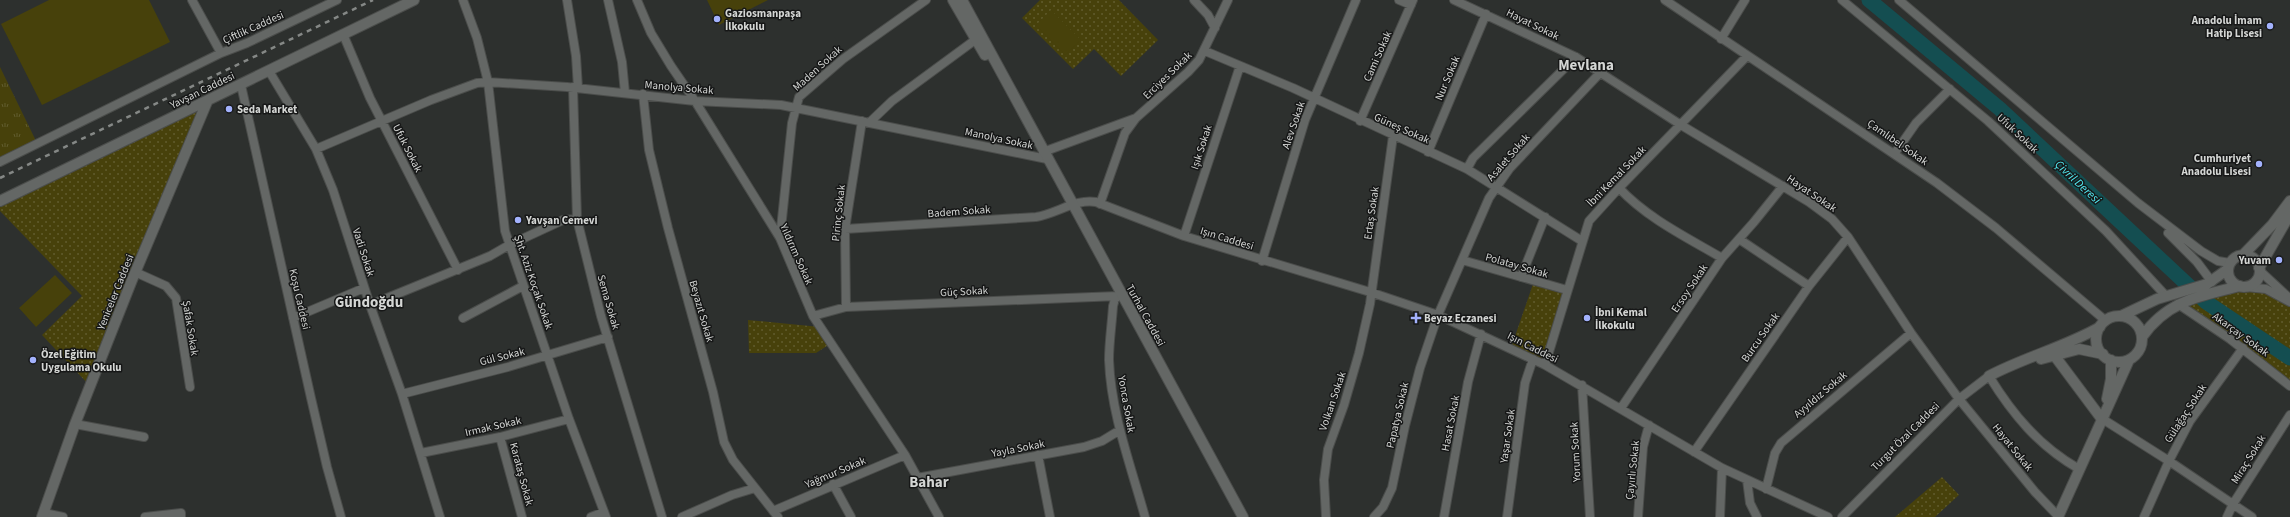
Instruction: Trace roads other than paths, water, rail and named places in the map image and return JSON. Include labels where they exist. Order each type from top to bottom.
[{"type":"street","points":[[192,0],[221,53]]},
{"type":"street","name":"Çiftlik Caddesi","points":[[0,162],[221,53],[247,43],[335,0]]},
{"type":"street","name":"Yavşan Caddesi","points":[[0,201],[207,102],[414,0]]},
{"type":"street","name":"Şht. Aziz Koçak Sokak","points":[[462,0],[477,38],[488,82],[502,215],[509,245],[569,419],[605,515]]},
{"type":"street","name":"Sema Sokak","points":[[567,0],[576,56],[577,219],[608,337],[662,517]]},
{"type":"street","points":[[608,0],[622,62],[625,93]]},
{"type":"street","name":"Yıldırım Sokak","points":[[637,0],[651,33],[780,238],[813,316],[905,455],[939,517]]},
{"type":"street","name":"Maden Sokak","points":[[780,238],[795,107],[800,97],[827,71],[873,36],[926,0]]},
{"type":"street","name":"Turhal Caddesi","points":[[953,0],[975,40],[1028,125]]},
{"type":"street","name":"Turhal Caddesi","points":[[962,0],[1120,296],[1243,517]]},
{"type":"street","points":[[1194,0],[1208,15],[1216,28]]},
{"type":"street","name":"Erciyes Sokak","points":[[1100,204],[1125,133],[1136,118],[1188,72],[1205,51],[1228,0]]},
{"type":"street","name":"Alev Sokak","points":[[1262,261],[1314,97],[1356,0]]},
{"type":"street","points":[[1398,0],[1412,2]]},
{"type":"street","name":"Hayat Sokak","points":[[1454,0],[1576,56],[1681,125],[1822,210],[1848,236],[1911,333],[1959,399],[2035,492],[2058,517]]},
{"type":"street","name":"Çamlıbel Sokak","points":[[1665,0],[1721,39],[1895,153],[1996,228],[2103,324]]},
{"type":"street","points":[[1721,39],[1745,0]]},
{"type":"street","name":"Ufuk Sokak","points":[[1842,0],[1988,121],[2106,231],[2166,296]]},
{"type":"street","points":[[1899,0],[2138,203],[2201,251],[2229,266]]},
{"type":"street","name":"Cami Sokak","points":[[1360,121],[1412,2]]},
{"type":"street","name":"Nur Sokak","points":[[1428,152],[1486,14]]},
{"type":"street","name":"Ufuk Sokak","points":[[343,34],[361,79],[458,270]]},
{"type":"street","points":[[866,122],[975,40]]},
{"type":"street","name":"Güneş Sokak","points":[[1205,51],[1314,97],[1360,121],[1467,169],[1582,241]]},
{"type":"street","points":[[1467,169],[1473,158],[1576,56]]},
{"type":"street","name":"İbni Kemal Sokak","points":[[1546,365],[1567,290],[1589,221],[1747,56]]},
{"type":"street","name":"Işık Sokak","points":[[1184,236],[1240,66]]},
{"type":"street","name":"Vadi Sokak","points":[[268,71],[316,148],[332,190],[364,288],[402,394],[440,517]]},
{"type":"street","name":"Asalet Sokak","points":[[1438,315],[1481,213],[1496,186],[1600,73]]},
{"type":"street","name":"Manolya Sokak","points":[[316,148],[454,90],[477,83],[488,82],[643,94],[694,101],[771,104],[795,107],[1045,156]]},
{"type":"street","name":"Koşu Caddesi","points":[[241,85],[292,318],[327,467],[341,517]]},
{"type":"street","points":[[1895,153],[1916,123],[1950,89]]},
{"type":"street","name":"Beyazıt Sokak","points":[[643,94],[650,150],[668,228],[713,392],[724,442],[733,460],[776,514]]},
{"type":"street","name":"Yeniceler Caddesi","points":[[43,515],[76,424],[135,272],[207,102]]},
{"type":"street","name":"Erciyes Sokak","points":[[1045,156],[1136,118]]},
{"type":"street","name":"Pirinç Sokak","points":[[846,308],[845,229],[866,122]]},
{"type":"street","name":"Ertaş Sokak","points":[[1370,292],[1393,136]]},
{"type":"street","name":"Ersoy Sokak","points":[[1620,408],[1722,258],[1783,186]]},
{"type":"street","points":[[1619,188],[1629,199],[1665,225],[1722,258]]},
{"type":"street","name":"Işın Caddesi","points":[[1072,205],[1086,201],[1100,204],[1184,236],[1262,261],[1370,292],[1438,315],[1546,365],[1722,468],[1828,517]]},
{"type":"street","points":[[2210,286],[2237,257],[2243,255],[2272,225],[2290,201]]},
{"type":"street","points":[[2138,203],[2186,250],[2210,286]]},
{"type":"street","name":"Badem Sokak","points":[[845,229],[1036,217],[1052,214],[1072,205]]},
{"type":"street","points":[[2229,266],[2232,281],[2243,286],[2257,280],[2259,270],[2290,214]]},
{"type":"street","points":[[1521,277],[1545,217]]},
{"type":"street","points":[[370,305],[490,256],[509,245],[563,220],[577,219]]},
{"type":"street","name":"Burcu Sokak","points":[[1694,452],[1809,286],[1848,236]]},
{"type":"street","points":[[1739,239],[1809,286]]},
{"type":"street","points":[[2243,255],[2255,260],[2259,270],[2290,301]]},
{"type":"street","name":"Polatay Sokak","points":[[1462,260],[1567,290]]},
{"type":"street","name":"Şafak Sokak","points":[[135,272],[166,286],[176,298],[190,387]]},
{"type":"street","points":[[463,318],[523,286]]},
{"type":"street","points":[[2101,418],[2110,386],[2107,357],[2096,339],[2103,324],[2113,317],[2121,316],[2166,296],[2189,294],[2210,286],[2243,286],[2266,289],[2290,301]]},
{"type":"street","points":[[292,318],[364,288]]},
{"type":"street","name":"Volkan Sokak","points":[[1326,517],[1324,480],[1328,449],[1344,405],[1359,353],[1370,292]]},
{"type":"street","points":[[2058,517],[2101,418],[2120,382],[2129,360],[2138,352],[2142,337],[2160,316],[2178,304],[2189,294]]},
{"type":"street","name":"Güç Sokak","points":[[813,316],[846,308],[1120,296]]},
{"type":"street","name":"Yonca Sokak","points":[[1120,296],[1113,306],[1109,360],[1120,430],[1145,517]]},
{"type":"street","name":"Akarçay Sokak","points":[[2178,304],[2242,348],[2290,386]]},
{"type":"street","name":"Papatya Sokak","points":[[1374,517],[1385,504],[1392,488],[1405,426],[1420,368],[1438,315]]},
{"type":"street","points":[[2121,316],[2135,323],[2142,337]]},
{"type":"street","name":"Turgut Özal Caddesi","points":[[1842,517],[1959,399],[1990,376],[2013,364],[2078,338],[2103,324]]},
{"type":"street","name":"Ayyıldız Sokak","points":[[1766,488],[1775,453],[1781,443],[1911,333]]},
{"type":"street","name":"Hasat Sokak","points":[[1444,517],[1468,382],[1481,334]]},
{"type":"street","name":"Gül Sokak","points":[[402,394],[508,367],[608,337]]},
{"type":"street","name":"Gülağaç Sokak","points":[[2144,517],[2169,461],[2190,421],[2242,348]]},
{"type":"street","name":"Turgut Özal Caddesi","points":[[1990,376],[2054,355],[2082,349],[2107,357]]},
{"type":"street","points":[[2054,355],[2101,418],[2169,461],[2252,517]]},
{"type":"street","points":[[2107,357],[2120,362],[2129,360]]},
{"type":"street","name":"Yaşar Sokak","points":[[1507,517],[1525,383],[1533,359]]},
{"type":"street","points":[[1990,376],[2006,403],[2022,424],[2048,449],[2079,469]]},
{"type":"street","name":"Yorum Sokak","points":[[1582,385],[1590,517]]},
{"type":"street","name":"Miraç Sokak","points":[[2227,517],[2233,504],[2290,415]]},
{"type":"street","name":"Irmak Sokak","points":[[421,453],[500,437],[569,419]]},
{"type":"street","points":[[76,424],[144,437]]},
{"type":"street","name":"Çayırlı Sokak","points":[[1638,517],[1643,447],[1649,425]]},
{"type":"street","name":"Yayla Sokak","points":[[917,478],[1094,444],[1120,430]]},
{"type":"street","name":"Karataş Sokak","points":[[500,437],[522,517]]},
{"type":"street","name":"Yağmur Sokak","points":[[776,514],[833,484],[905,455]]},
{"type":"street","points":[[1038,455],[1050,517]]},
{"type":"street","points":[[1720,517],[1722,468]]},
{"type":"street","points":[[1747,480],[1750,503],[1757,517]]},
{"type":"street","points":[[833,484],[851,517]]},
{"type":"street","points":[[682,517],[732,495],[756,488]]},
{"type":"street","points":[[43,515],[63,517]]},
{"type":"street","points":[[145,517],[181,515]]},
{"type":"street","points":[[591,517],[605,515]]},
{"type":"waterway","name":"Çivril Deresi","points":[[1869,0],[2000,109],[2206,302],[2290,358]]},
{"type":"railway","points":[[0,178],[373,0]]},
{"type":"place","name":"Gaziosmanpaşa İlkokulu","points":[[717,19]]},
{"type":"place","name":"Anadolu İmam Hatip Lisesi","points":[[2270,26]]},
{"type":"place","name":"Seda Market","points":[[229,109]]},
{"type":"place","name":"Cumhuriyet Anadolu Lisesi","points":[[2259,164]]},
{"type":"place","name":"Yavşan Cemevi","points":[[518,220]]},
{"type":"place","name":"Yuvam","points":[[2279,260]]},
{"type":"place","name":"Beyaz Eczanesi","points":[[1416,318]]},
{"type":"place","name":"İbni Kemal İlkokulu","points":[[1587,318]]},
{"type":"place","name":"Özel Eğitim Uygulama Okulu","points":[[33,360]]},
{"type":"district","name":"Mevlana","points":[[1586,65]]},
{"type":"district","name":"Gündoğdu","points":[[369,302]]},
{"type":"district","name":"Bahar","points":[[929,482]]}]
